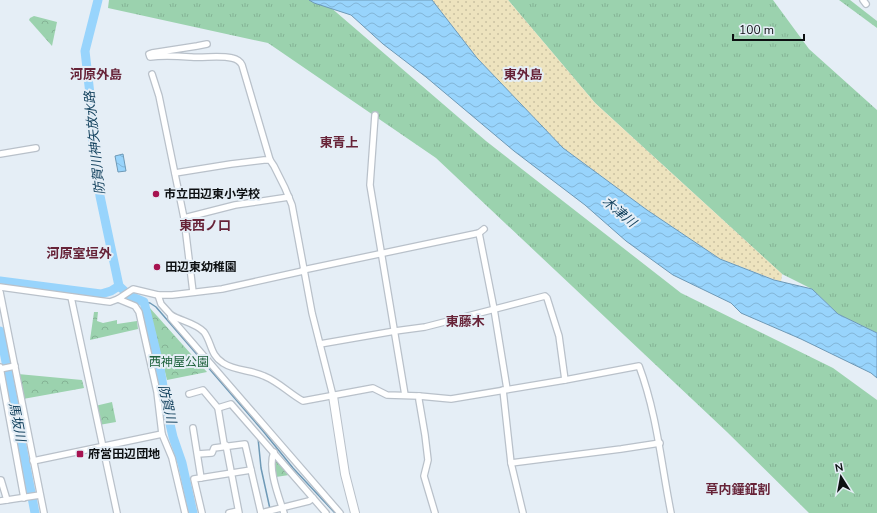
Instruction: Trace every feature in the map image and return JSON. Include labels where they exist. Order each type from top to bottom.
[{"type":"street","points":[[207,44],[149,54],[150,57],[162,55],[217,57],[240,60],[270,160],[292,205],[303,270],[312,313],[333,396],[345,474],[355,513]]},
{"type":"street","points":[[152,74],[159,96],[176,173],[184,218],[193,292]]},
{"type":"street","points":[[374,115],[370,185],[405,395]]},
{"type":"street","points":[[0,154],[36,148]]},
{"type":"street","points":[[176,173],[231,164],[270,160]]},
{"type":"street","points":[[184,218],[235,206],[289,197]]},
{"type":"street","points":[[0,287],[110,302],[133,289],[158,295],[222,289],[381,253],[479,233],[484,229]]},
{"type":"street","points":[[479,233],[494,309],[505,389],[511,463],[523,513]]},
{"type":"street","points":[[0,292],[13,367],[44,513]]},
{"type":"street","points":[[158,295],[161,304],[171,315],[171,318],[340,513]]},
{"type":"street","points":[[320,344],[425,327],[545,296],[547,298],[559,336],[565,380]]},
{"type":"street","points":[[71,297],[117,513]]},
{"type":"street","points":[[120,297],[135,306],[139,312],[157,392],[162,434],[172,458],[185,513]]},
{"type":"street","points":[[171,315],[198,327],[207,338],[215,357],[224,364],[266,376],[293,396],[303,401],[373,388],[387,395],[451,399],[639,366],[649,394],[660,443],[671,513]]},
{"type":"street","points":[[13,367],[1,368],[26,497]]},
{"type":"street","points":[[189,394],[203,390],[218,408],[224,444],[227,447],[239,512],[229,513]]},
{"type":"street","points":[[419,396],[428,460],[424,476],[435,513]]},
{"type":"street","points":[[218,408],[243,401]]},
{"type":"street","points":[[231,404],[326,513]]},
{"type":"street","points":[[193,428],[201,478]]},
{"type":"street","points":[[33,461],[162,434]]},
{"type":"street","points":[[511,463],[621,450],[660,443]]},
{"type":"street","points":[[198,454],[212,453],[214,448],[245,444],[261,513],[270,510],[283,510],[309,501],[313,498]]},
{"type":"street","points":[[274,452],[272,457],[274,476],[283,510]]},
{"type":"street","points":[[202,513],[194,479],[251,470]]},
{"type":"street","points":[[0,478],[7,500]]},
{"type":"street","points":[[0,501],[39,495]]},
{"type":"green space","points":[[109,0],[322,0],[486,141],[681,293],[833,368],[877,400],[877,513],[809,513],[727,432],[436,158],[268,43],[108,8]]},
{"type":"green space","points":[[508,0],[773,0],[809,49],[877,110],[877,333],[838,314],[812,289],[782,274],[595,103]]},
{"type":"green space","points":[[839,0],[850,0],[877,21],[877,28]]},
{"type":"green space","points":[[34,16],[57,22],[52,46],[29,20]]},
{"type":"green space","name":"西神屋公園","points":[[149,307],[207,372],[167,380]]},
{"type":"green space","points":[[94,312],[98,312],[97,321],[103,323],[117,320],[117,324],[137,321],[138,329],[90,340]]},
{"type":"green space","points":[[18,374],[82,380],[84,388],[23,399]]},
{"type":"green space","points":[[112,402],[116,422],[99,425],[95,406]]},
{"type":"green space","points":[[278,461],[289,475],[276,477],[274,462]]},
{"type":"sand","points":[[432,0],[508,0],[595,103],[782,274],[781,282],[720,259],[647,210],[563,148],[477,58]]},
{"type":"water","name":"木津川","points":[[309,0],[432,0],[477,58],[563,148],[647,210],[720,259],[774,280],[812,289],[838,314],[877,333],[877,378],[871,373],[801,339],[741,313],[731,303],[673,275],[626,241],[585,205],[514,151],[426,77],[383,44],[351,15]]},
{"type":"water","points":[[123,154],[126,171],[118,172],[115,156]]},
{"type":"waterway","name":"防賀川神矢放水路","points":[[98,0],[85,51],[91,103],[91,126],[100,196],[119,286]]},
{"type":"waterway","name":"防賀川","points":[[0,281],[101,294],[111,291],[119,286]]},
{"type":"waterway","name":"防賀川","points":[[119,286],[130,296],[144,302],[160,368],[173,437],[182,463],[193,513]]},
{"type":"waterway","points":[[144,302],[150,303],[156,307],[293,468],[335,513]]},
{"type":"waterway","name":"馬坂川","points":[[0,331],[35,513]]},
{"type":"waterway","points":[[258,438],[261,468],[270,509]]},
{"type":"place","name":"市立田辺東小学校","points":[[156,194]]},
{"type":"place","name":"田辺東幼稚園","points":[[157,267]]},
{"type":"place","name":"府営田辺団地","points":[[80,454]]},
{"type":"district","name":"河原外島","points":[[96,75]]},
{"type":"district","name":"東外島","points":[[523,75]]},
{"type":"district","name":"東青上","points":[[339,143]]},
{"type":"district","name":"東西ノ口","points":[[205,226]]},
{"type":"district","name":"河原室垣外","points":[[79,254]]},
{"type":"district","name":"東藤木","points":[[465,322]]},
{"type":"district","name":"草内鐘鉦割","points":[[738,490]]}]
